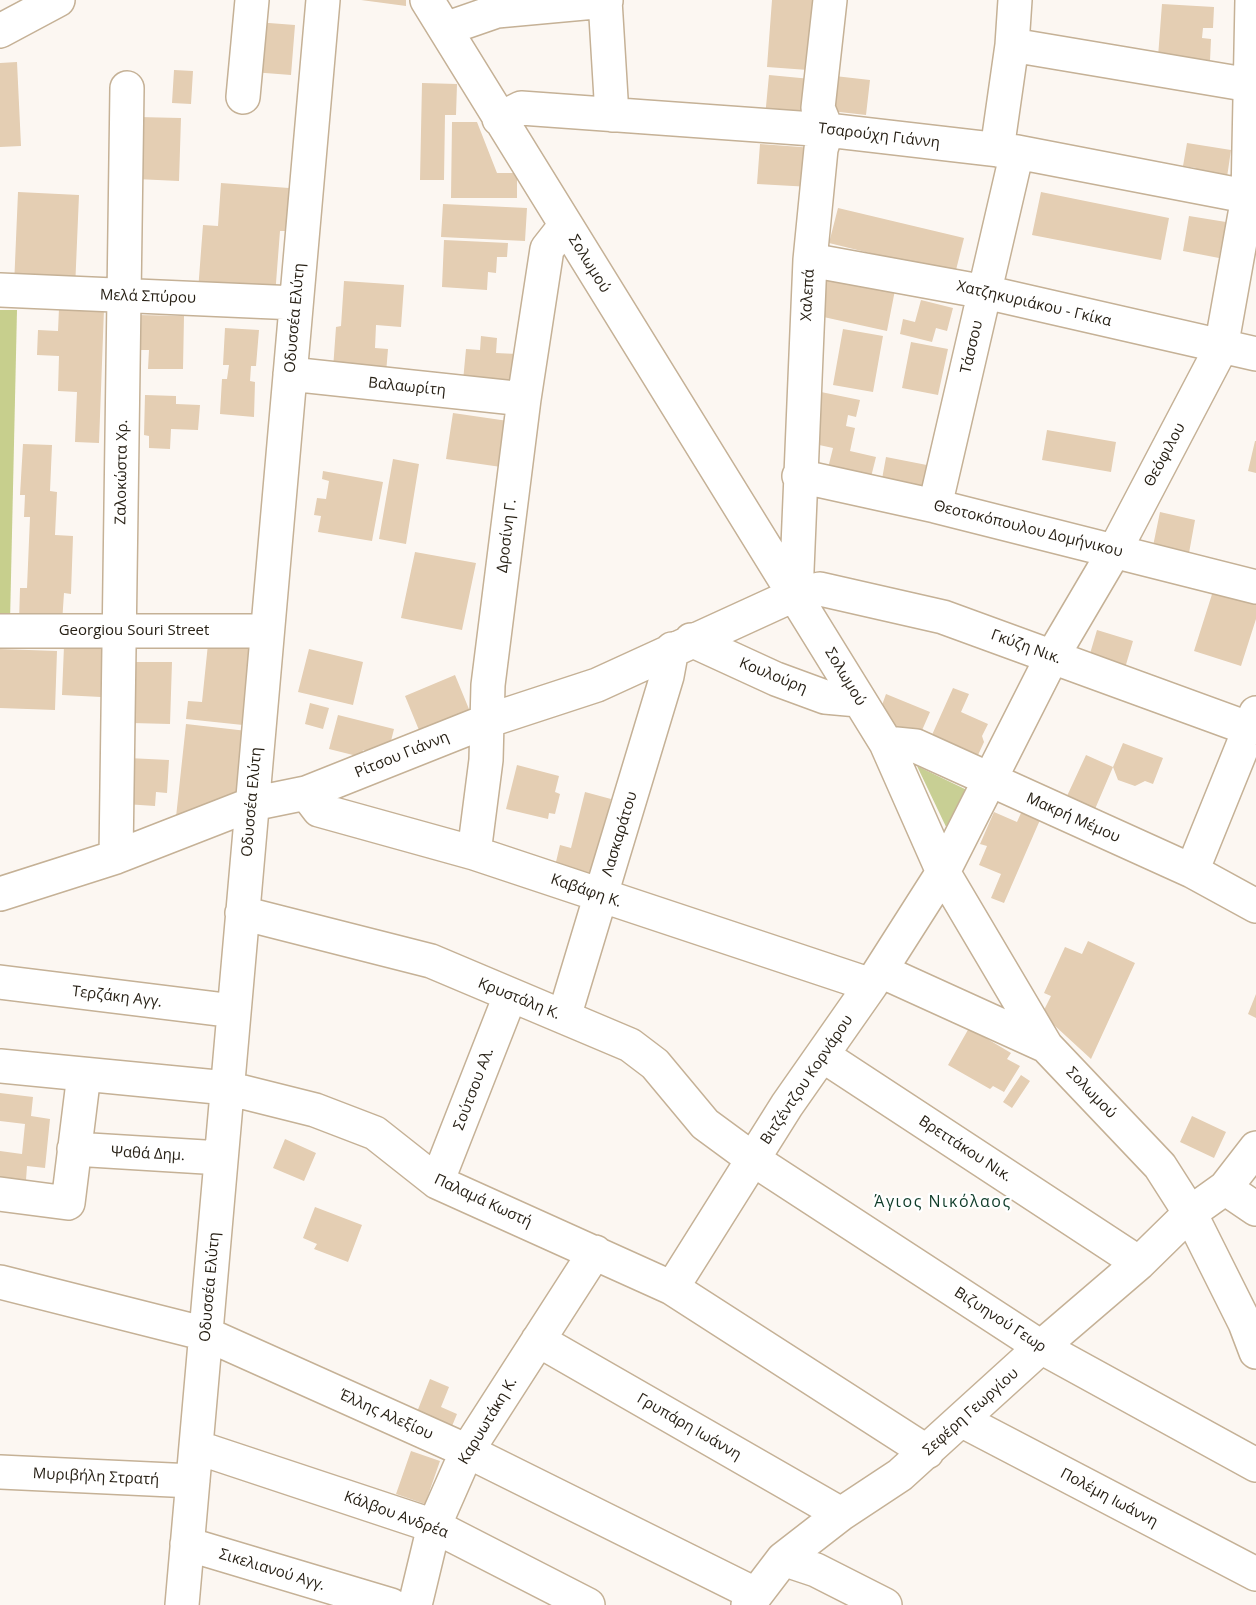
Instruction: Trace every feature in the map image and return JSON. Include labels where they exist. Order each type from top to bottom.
[{"type":"street","points":[[0,31],[57,0]]},
{"type":"street","points":[[243,97],[252,0]]},
{"type":"street","name":"Οδυσσέα Ελύτη","points":[[182,1605],[323,0]]},
{"type":"street","name":"Σολωμού","points":[[427,0],[886,743],[943,872],[1046,1046],[1160,1166],[1190,1214],[1245,1323],[1256,1352]]},
{"type":"street","name":"Χαλεπά","points":[[796,594],[799,477],[810,260],[821,149],[827,130],[818,108],[830,0]]},
{"type":"street","name":"Τάσσου","points":[[935,506],[985,292],[1007,151],[1015,0]]},
{"type":"street","name":"Θεόφιλου","points":[[943,872],[1052,657],[1115,550],[1221,348],[1252,198],[1250,85],[1252,0]]},
{"type":"street","points":[[445,29],[497,11],[605,1],[612,115]]},
{"type":"street","points":[[1012,45],[1250,85]]},
{"type":"street","name":"Ζαλοκώστα Χρ.","points":[[116,857],[127,88]]},
{"type":"street","name":"Τσαρούχη Γιάννη","points":[[499,119],[521,108],[827,130],[1007,151],[1252,198]]},
{"type":"street","name":"Δροσίνη Γ.","points":[[474,853],[486,760],[488,685],[524,399],[547,249],[565,226]]},
{"type":"street","name":"Χατζηκυριάκου - Γκίκα","points":[[810,260],[985,292],[1221,348],[1256,354]]},
{"type":"street","name":"Μελά Σπύρου","points":[[0,290],[296,303]]},
{"type":"street","name":"Βαλαωρίτη","points":[[290,374],[524,399]]},
{"type":"street","name":"Θεοτοκόπουλου Δομήνικου","points":[[799,477],[935,506],[1256,587]]},
{"type":"street","name":"Γκύζη Νικ.","points":[[796,594],[820,589],[943,617],[1052,657],[1253,721]]},
{"type":"street","name":"Ρίτσου Γιάννη","points":[[0,894],[116,857],[252,804],[306,793],[487,721],[597,685],[796,594]]},
{"type":"street","name":"Georgiou Souri Street","points":[[0,631],[267,631]]},
{"type":"street","name":"Κουλούρη","points":[[681,645],[825,697],[858,700]]},
{"type":"street","name":"Λασκαράτου","points":[[564,1017],[667,676],[681,645]]},
{"type":"street","points":[[1192,871],[1253,721]]},
{"type":"street","name":"Μακρή Μέμου","points":[[886,743],[916,746],[1192,871],[1256,906]]},
{"type":"street","name":"Καβάφη Κ.","points":[[306,793],[319,810],[474,853],[602,896],[876,978],[1046,1046]]},
{"type":"street","name":"Βιτζέντζου Κορνάρου","points":[[672,1288],[943,872]]},
{"type":"street","name":"Κρυστάλη Κ.","points":[[242,913],[431,961],[630,1046],[655,1064],[705,1124],[754,1160]]},
{"type":"street","name":"Τερζάκη Αγγ.","points":[[0,982],[234,1011]]},
{"type":"street","name":"Σούτσου Αλ.","points":[[437,1182],[510,996]]},
{"type":"street","name":"Βρεττάκου Νικ.","points":[[822,1055],[1139,1263]]},
{"type":"street","name":"Παλαμά Κωστή","points":[[0,1065],[227,1088],[315,1110],[375,1133],[437,1182],[672,1288],[927,1452]]},
{"type":"street","points":[[0,1194],[68,1203],[84,1074]]},
{"type":"street","name":"Σεφέρη Γεωργίου","points":[[752,1599],[783,1559],[841,1514],[900,1475],[963,1421],[1041,1347],[1139,1263],[1190,1214],[1225,1188],[1256,1148]]},
{"type":"street","name":"Ψαθά Δημ.","points":[[75,1149],[221,1158]]},
{"type":"street","name":"Βιζυηνού Γεωρ","points":[[754,1160],[1041,1347],[1256,1465]]},
{"type":"street","points":[[1225,1188],[1256,1209]]},
{"type":"street","name":"Καρυωτάκη Κ.","points":[[415,1605],[434,1526],[467,1451],[595,1252]]},
{"type":"street","name":"Έλλης Αλεξίου","points":[[0,1282],[206,1334],[467,1451],[752,1599]]},
{"type":"street","name":"Γρυπάρη Ιωάννη","points":[[538,1340],[841,1514]]},
{"type":"street","name":"Πολέμη Ιωάννη","points":[[963,1421],[1256,1574]]},
{"type":"street","name":"Κάλβου Ανδρέα","points":[[196,1447],[434,1526],[588,1605]]},
{"type":"street","name":"Μυριβήλη Στρατή","points":[[0,1472],[193,1481]]},
{"type":"street","name":"Σικελιανού Αγγ.","points":[[187,1544],[392,1605]]},
{"type":"street","points":[[783,1559],[816,1570],[885,1605]]},
{"type":"green space","points":[[0,310],[17,310],[10,622],[0,622]]},
{"type":"green space","points":[[917,766],[969,791],[948,831]]},
{"type":"building","points":[[361,0],[406,0],[406,6]]},
{"type":"building","points":[[772,0],[813,0],[808,70],[767,67]]},
{"type":"building","points":[[1162,4],[1214,7],[1213,28],[1203,28],[1202,38],[1211,39],[1210,61],[1158,57]]},
{"type":"building","points":[[256,22],[295,25],[291,75],[252,72]]},
{"type":"building","points":[[17,62],[21,146],[0,147],[0,63]]},
{"type":"building","points":[[174,70],[193,71],[191,104],[172,103]]},
{"type":"building","points":[[769,75],[811,79],[807,121],[765,117]]},
{"type":"building","points":[[826,75],[870,80],[866,115],[822,110]]},
{"type":"building","points":[[422,83],[457,84],[456,115],[445,115],[444,180],[420,180]]},
{"type":"building","points":[[138,117],[181,118],[179,181],[136,179]]},
{"type":"building","points":[[452,122],[477,122],[497,173],[517,173],[517,198],[451,198]]},
{"type":"building","points":[[1187,143],[1231,150],[1226,184],[1194,179],[1196,168],[1183,166]]},
{"type":"building","points":[[760,144],[814,148],[811,187],[757,184]]},
{"type":"building","points":[[221,183],[289,188],[286,231],[280,231],[275,296],[198,291],[203,225],[218,226]]},
{"type":"building","points":[[18,192],[79,195],[75,289],[14,286]]},
{"type":"building","points":[[1041,192],[1169,218],[1161,260],[1032,235]]},
{"type":"building","points":[[443,204],[527,208],[525,241],[441,237]]},
{"type":"building","points":[[838,208],[964,238],[955,274],[829,243]]},
{"type":"building","points":[[1189,216],[1226,222],[1219,258],[1183,251]]},
{"type":"building","points":[[444,240],[508,243],[507,257],[497,257],[496,273],[488,272],[487,290],[442,287]]},
{"type":"building","points":[[828,276],[895,290],[887,331],[819,316]]},
{"type":"building","points":[[344,281],[404,285],[401,327],[376,325],[375,348],[388,349],[386,373],[333,369],[336,327],[341,326]]},
{"type":"building","points":[[921,300],[953,308],[947,331],[936,328],[932,342],[900,334],[903,319],[915,322]]},
{"type":"building","points":[[59,308],[104,309],[99,443],[75,442],[77,392],[58,391],[59,356],[37,355],[38,330],[58,331]]},
{"type":"building","points":[[138,315],[184,316],[183,369],[148,369],[149,350],[138,350]]},
{"type":"building","points":[[225,328],[259,330],[256,366],[251,366],[250,381],[255,382],[254,417],[220,414],[222,379],[227,379],[229,365],[223,365]]},
{"type":"building","points":[[843,329],[883,336],[873,392],[833,385]]},
{"type":"building","points":[[481,336],[497,338],[496,353],[517,354],[514,385],[463,381],[466,349],[480,350]]},
{"type":"building","points":[[911,342],[948,349],[938,395],[902,388]]},
{"type":"building","points":[[821,392],[860,400],[856,417],[848,415],[846,426],[855,428],[850,451],[876,457],[870,481],[827,472],[833,448],[810,443]]},
{"type":"building","points":[[145,395],[176,396],[176,404],[200,405],[198,430],[171,429],[170,449],[149,448],[149,436],[144,435]]},
{"type":"building","points":[[453,413],[508,421],[501,467],[446,459]]},
{"type":"building","points":[[1047,430],[1116,442],[1111,472],[1042,460]]},
{"type":"building","points":[[1256,441],[1256,473],[1248,471]]},
{"type":"building","points":[[23,444],[52,445],[50,491],[57,492],[55,535],[73,536],[71,594],[64,593],[62,623],[19,622],[20,588],[27,588],[30,517],[24,517],[25,495],[20,495]]},
{"type":"building","points":[[886,457],[937,467],[933,489],[882,479]]},
{"type":"building","points":[[393,459],[419,464],[406,544],[379,539]]},
{"type":"building","points":[[323,471],[383,482],[372,541],[318,532],[321,516],[314,515],[317,498],[326,499],[329,481],[322,479]]},
{"type":"building","points":[[1160,512],[1195,520],[1189,553],[1153,546]]},
{"type":"building","points":[[415,552],[476,563],[462,630],[401,618]]},
{"type":"building","points":[[1213,591],[1256,605],[1256,619],[1241,666],[1194,651]]},
{"type":"building","points":[[1097,630],[1133,641],[1125,668],[1089,657]]},
{"type":"building","points":[[208,644],[251,648],[243,725],[186,719],[188,701],[202,702]]},
{"type":"building","points":[[64,646],[102,647],[101,697],[62,695]]},
{"type":"building","points":[[0,649],[57,651],[55,710],[0,708]]},
{"type":"building","points":[[309,649],[363,662],[353,705],[298,692]]},
{"type":"building","points":[[134,662],[172,662],[170,724],[132,723]]},
{"type":"building","points":[[455,675],[471,714],[421,735],[405,696]]},
{"type":"building","points":[[953,688],[969,694],[961,712],[988,724],[982,736],[984,742],[973,766],[927,746]]},
{"type":"building","points":[[886,694],[930,712],[916,744],[902,738],[899,727],[891,730],[882,705]]},
{"type":"building","points":[[310,703],[329,708],[323,729],[305,724]]},
{"type":"building","points":[[338,715],[394,729],[387,757],[363,750],[361,757],[329,749]]},
{"type":"building","points":[[186,724],[247,731],[242,796],[176,817]]},
{"type":"building","points":[[1123,743],[1163,758],[1153,784],[1145,781],[1135,786],[1118,780],[1113,767]]},
{"type":"building","points":[[1086,755],[1113,767],[1095,809],[1067,796]]},
{"type":"building","points":[[128,758],[169,760],[167,793],[156,792],[155,806],[125,804]]},
{"type":"building","points":[[517,765],[559,776],[555,792],[560,794],[555,814],[549,813],[548,819],[506,809]]},
{"type":"building","points":[[585,792],[611,799],[592,875],[555,866],[560,845],[571,848]]},
{"type":"building","points":[[994,812],[1017,822],[1021,813],[1040,820],[1004,903],[991,898],[1001,874],[979,865],[987,846],[980,844]]},
{"type":"building","points":[[1088,941],[1135,963],[1091,1059],[1042,1014],[1051,996],[1044,993],[1065,947],[1082,954]]},
{"type":"building","points":[[1256,994],[1256,1018],[1248,1014]]},
{"type":"building","points":[[969,1028],[1011,1053],[1007,1059],[1020,1066],[1004,1092],[993,1086],[990,1089],[948,1065]]},
{"type":"building","points":[[1021,1075],[1030,1081],[1012,1108],[1003,1102]]},
{"type":"building","points":[[0,1093],[33,1097],[31,1116],[50,1119],[45,1168],[27,1166],[26,1180],[0,1177],[0,1151],[22,1154],[25,1124],[0,1121]]},
{"type":"building","points":[[1192,1116],[1226,1132],[1214,1158],[1180,1142]]},
{"type":"building","points":[[285,1139],[316,1153],[304,1181],[273,1168]]},
{"type":"building","points":[[315,1207],[362,1225],[348,1262],[314,1249],[317,1244],[303,1238]]},
{"type":"building","points":[[430,1379],[449,1387],[441,1407],[457,1414],[450,1431],[415,1417]]},
{"type":"building","points":[[411,1451],[440,1461],[425,1504],[396,1494]]},
{"type":"district","name":"Άγιος Νικόλαος","points":[[943,1202]]}]
